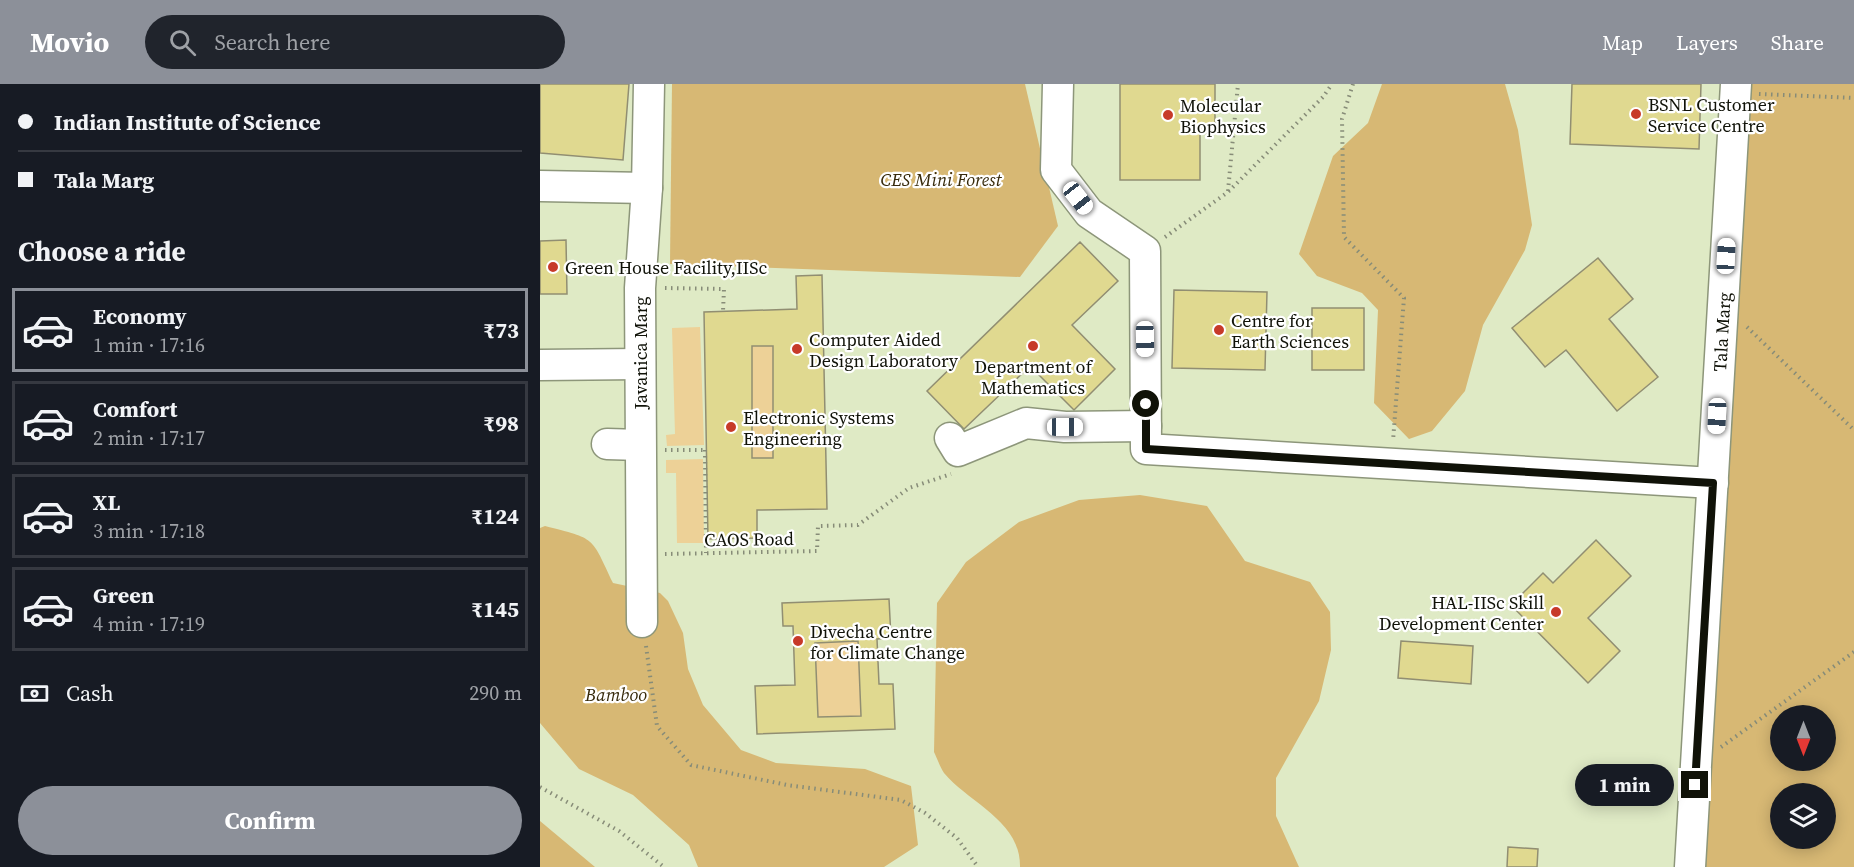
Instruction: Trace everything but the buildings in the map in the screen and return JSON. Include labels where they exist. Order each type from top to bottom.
[{"type":"lane","name":"Javanica Marg","points":[[642,622],[640,288],[647,188],[649,84]]},
{"type":"lane","points":[[1058,84],[1056,170],[1089,213],[1145,251],[1146,438]]},
{"type":"lane","name":"Tala Marg","points":[[1690,867],[1735,88]]},
{"type":"lane","points":[[540,186],[647,188]]},
{"type":"lane","points":[[540,365],[640,364]]},
{"type":"lane","points":[[950,438],[958,451],[1026,423],[1391,464],[1713,483]]},
{"type":"lane","points":[[607,444],[640,445]]},
{"type":"path","points":[[1228,192],[1238,84]]},
{"type":"path","points":[[1145,251],[1228,192],[1323,97],[1332,84]]},
{"type":"path","points":[[1353,84],[1342,118],[1344,237],[1404,298],[1391,464]]},
{"type":"path","points":[[1735,88],[1854,98]]},
{"type":"path","points":[[640,288],[724,289],[723,311]]},
{"type":"path","points":[[1723,303],[1854,430]]},
{"type":"path","points":[[695,450],[706,450],[706,553]]},
{"type":"path","name":"CAOS Road","points":[[641,554],[817,551],[818,526],[858,525],[909,488],[953,474]]},
{"type":"path","points":[[642,622],[657,726],[690,765],[787,785],[901,800],[925,813],[957,838],[978,867]]},
{"type":"path","points":[[1696,765],[1854,652]]},
{"type":"path","points":[[540,787],[619,831],[664,867]]},
{"type":"shaded area","points":[[540,84],[1854,84],[1854,867],[540,867]]},
{"type":"shaded area","points":[[700,327],[704,445],[667,446],[666,435],[675,434],[672,328]]},
{"type":"shaded area","points":[[752,346],[773,346],[773,458],[752,458]]},
{"type":"shaded area","points":[[703,459],[704,543],[677,543],[676,473],[666,473],[666,460]]},
{"type":"shaded area","points":[[858,641],[861,716],[818,717],[815,643]]},
{"type":"green space","name":"CES Mini Forest","points":[[672,84],[1025,84],[1058,226],[1020,277],[670,264]]},
{"type":"green space","points":[[1382,84],[1505,84],[1518,130],[1532,225],[1525,250],[1483,325],[1465,391],[1432,431],[1409,439],[1374,403],[1378,310],[1362,293],[1317,276],[1299,254],[1333,156],[1368,123]]},
{"type":"green space","points":[[1736,84],[1854,84],[1854,867],[1690,867]]},
{"type":"green space","points":[[1140,495],[1207,506],[1245,561],[1310,582],[1330,612],[1331,650],[1319,701],[1276,778],[1276,816],[1299,867],[1020,867],[1018,851],[1012,837],[992,814],[954,784],[944,773],[934,752],[937,603],[966,562],[1019,522],[1079,500]]},
{"type":"green space","name":"Bamboo","points":[[545,526],[583,537],[590,542],[600,556],[613,583],[660,593],[668,601],[683,633],[688,669],[703,705],[741,750],[776,763],[865,769],[911,786],[918,845],[884,867],[698,867],[689,845],[633,795],[579,769],[540,723],[540,528]]},
{"type":"green space","points":[[540,821],[595,867],[540,867]]},
{"type":"place","name":"BSNL Customer Service Centre","points":[[1636,114]]},
{"type":"place","name":"Molecular Biophysics","points":[[1168,115]]},
{"type":"place","name":"Green House Facility,IISc","points":[[553,267]]},
{"type":"place","name":"Centre for Earth Sciences","points":[[1219,330]]},
{"type":"place","name":"Department of Mathematics","points":[[1033,346]]},
{"type":"place","name":"Computer Aided Design Laboratory","points":[[797,349]]},
{"type":"place","name":"Electronic Systems Engineering","points":[[731,427]]},
{"type":"place","name":"HAL-IISc Skill Development Center","points":[[1556,612]]},
{"type":"place","name":"Divecha Centre for Climate Change","points":[[798,641]]},
{"type":"route","points":[[1146,404],[1146,449],[1713,483],[1695,785]]}]
